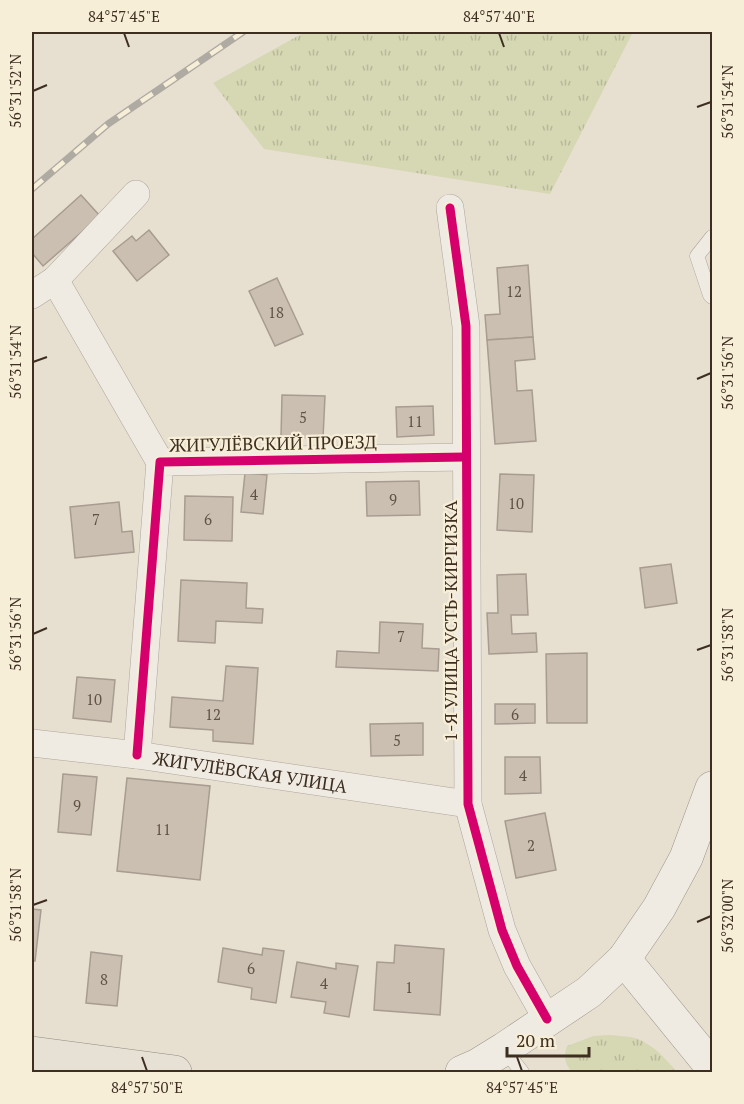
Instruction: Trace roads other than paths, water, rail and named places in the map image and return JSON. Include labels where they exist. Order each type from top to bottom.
[{"type":"main road","points":[[462,1072],[478,1065],[513,1061],[547,1019],[589,992],[624,959],[659,908],[686,858],[712,788]]},
{"type":"main road","points":[[624,959],[712,1067]]},
{"type":"main road","points":[[32,1053],[175,1072]]},
{"type":"street","points":[[32,295],[55,280],[136,194]]},
{"type":"street","name":"1-Я УЛИЦА УСТЬ-КИРГИЗКА","points":[[450,208],[465,326],[468,804],[502,930],[517,966],[547,1019]]},
{"type":"street","points":[[55,280],[160,462]]},
{"type":"street","name":"ЖИГУЛЁВСКИЙ ПРОЕЗД","points":[[137,755],[160,462],[465,457]]},
{"type":"street","name":"ЖИГУЛЁВСКАЯ УЛИЦА","points":[[32,743],[137,755],[468,804]]},
{"type":"lane","points":[[712,237],[696,256],[712,297]]},
{"type":"railway","points":[[32,189],[108,124],[243,32]]}]
